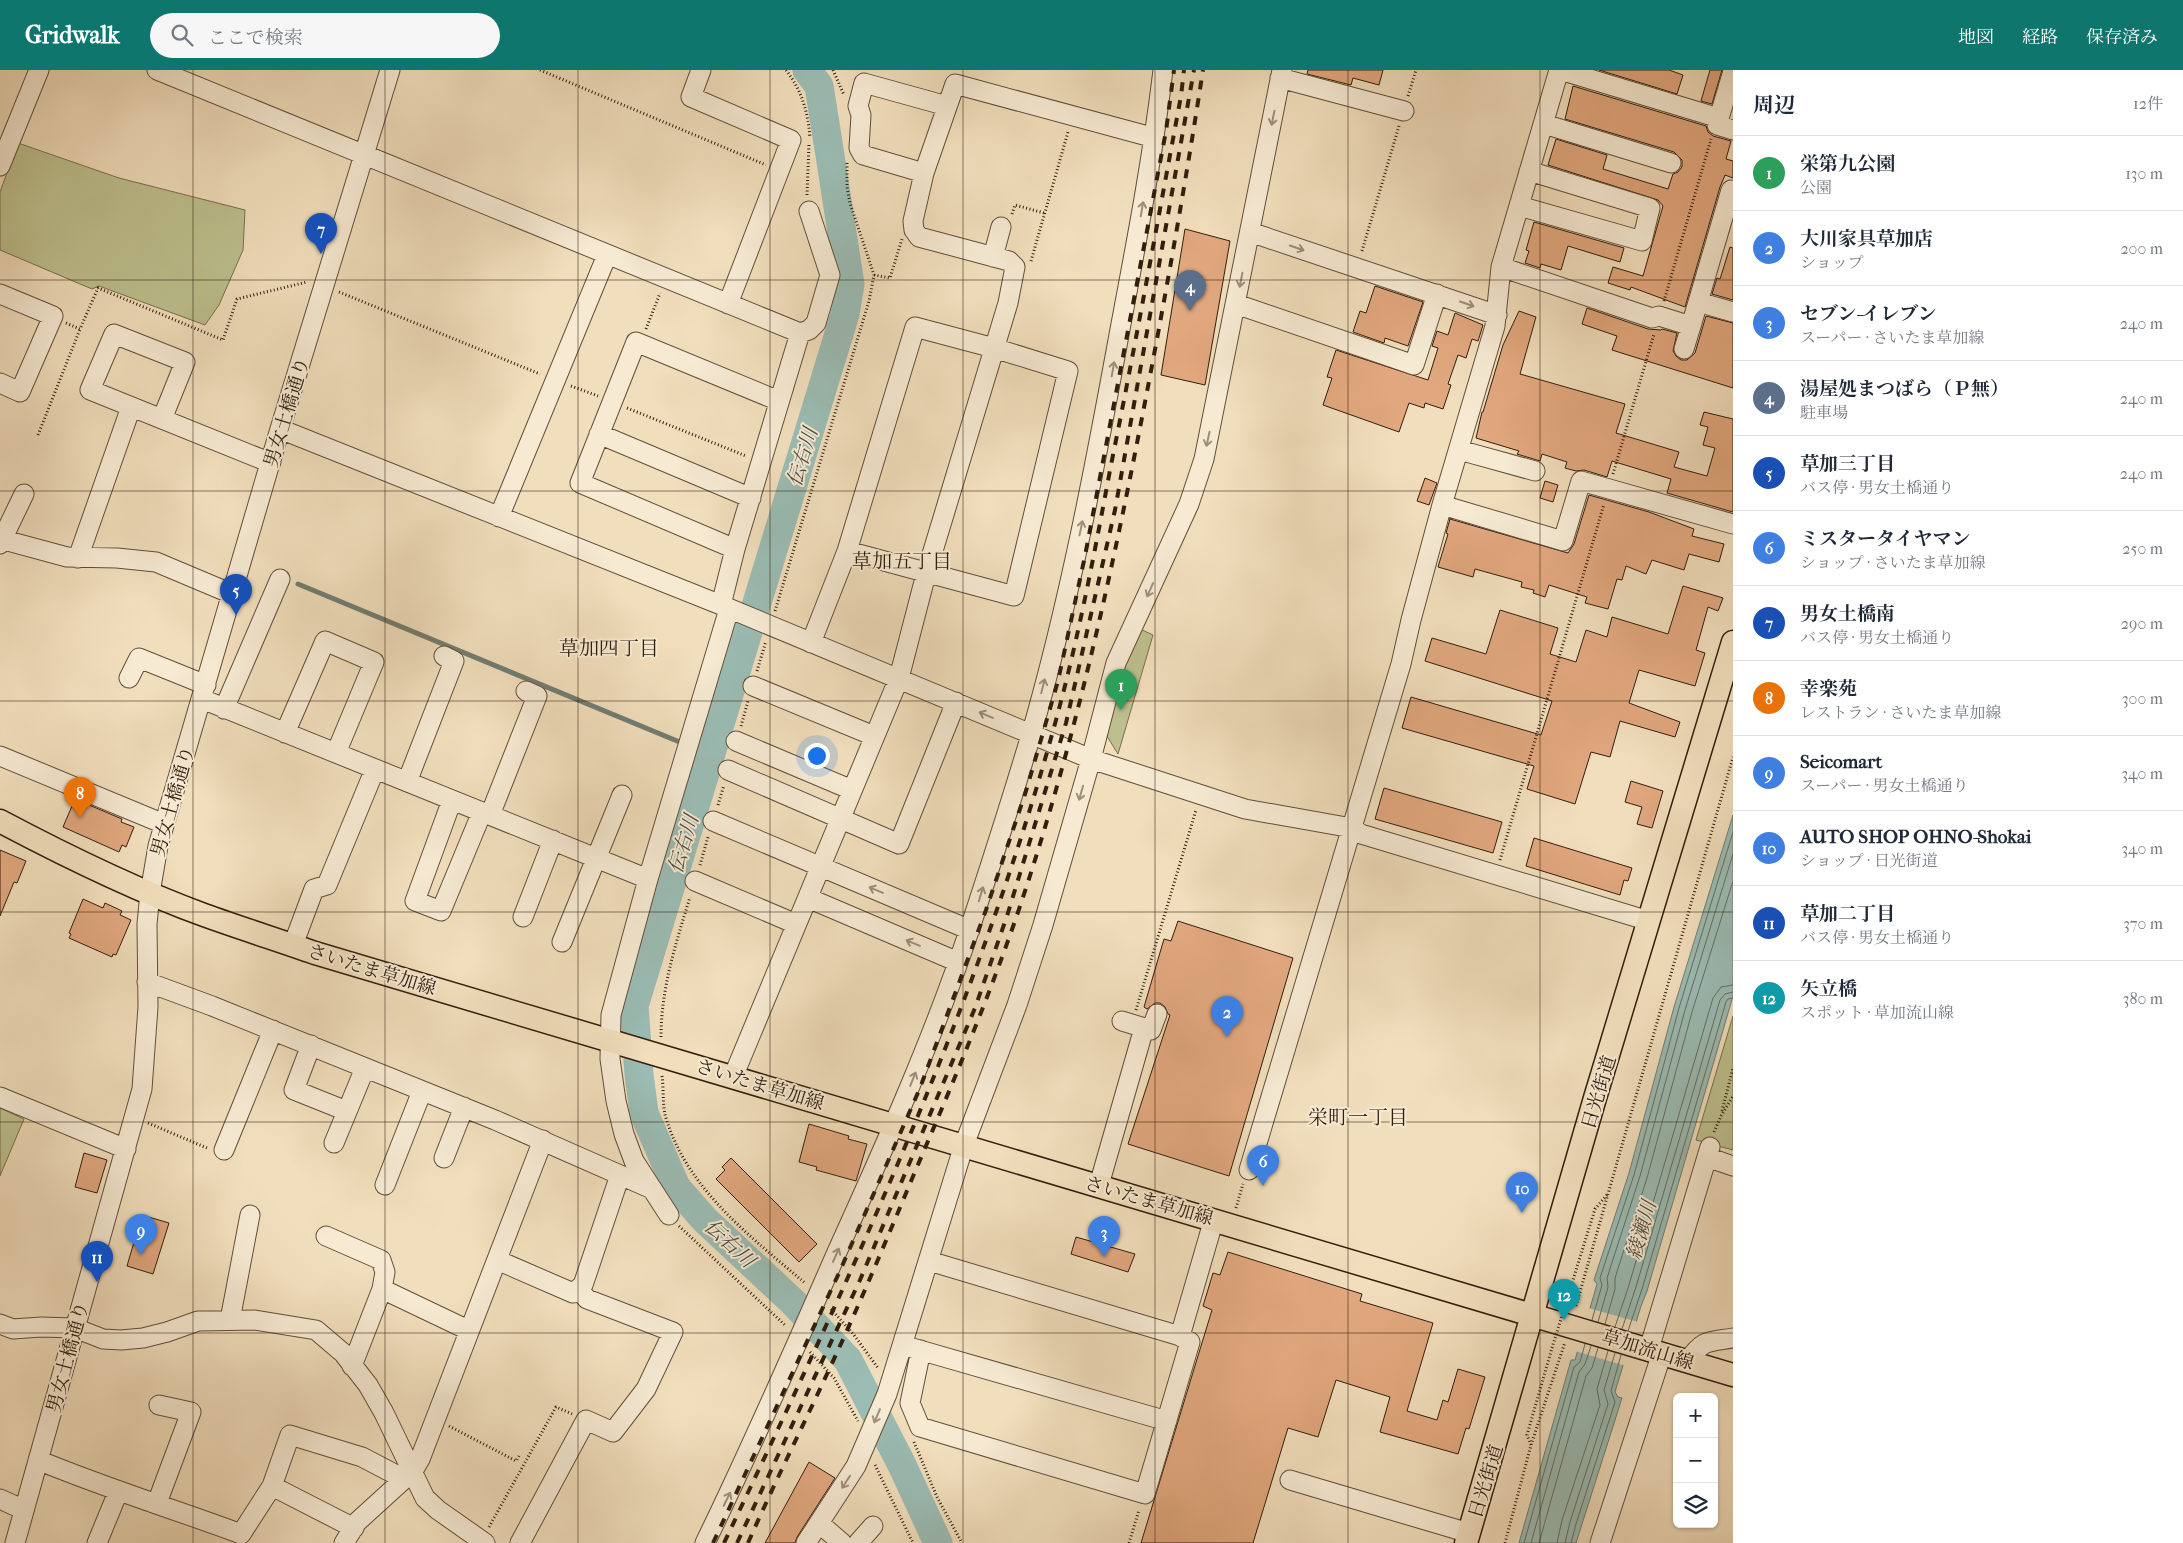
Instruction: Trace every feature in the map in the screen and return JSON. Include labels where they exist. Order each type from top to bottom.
[{"type":"main road","name":"日光街道","points":[[1468,1538],[1593,1108],[1733,642]]},
{"type":"main road","name":"さいたま草加線","points":[[0,821],[39,842],[150,893],[202,914],[293,945],[1534,1314]]},
{"type":"main road","name":"草加流山線","points":[[1534,1314],[1733,1375]]},
{"type":"street","points":[[0,166],[39,70]]},
{"type":"street","points":[[157,70],[800,333],[809,330],[816,323],[830,275],[809,211]]},
{"type":"street","name":"男女土橋通り","points":[[15,1543],[142,1089],[147,1036],[147,924],[150,893],[164,824],[280,429],[390,70]]},
{"type":"street","points":[[701,70],[691,97],[791,140],[728,304]]},
{"type":"street","points":[[705,1543],[775,1397],[800,1338],[823,1304],[970,930],[1031,734],[1074,562],[1107,400],[1155,138],[1163,70]]},
{"type":"street","points":[[1249,1170],[1401,664],[1442,505],[1497,315],[1501,267],[1560,70],[1726,124],[1732,75]]},
{"type":"street","points":[[928,1261],[1180,1336],[1190,1342],[1145,1494],[920,1427],[910,1403],[912,1348],[928,1261],[964,1145],[1017,1005],[1040,935],[1116,663],[1189,504],[1204,459],[1281,74],[1404,111]]},
{"type":"street","points":[[924,173],[863,155],[859,148],[861,115],[858,106],[864,83],[947,106]]},
{"type":"street","points":[[733,1077],[898,678],[926,574],[1014,275],[1015,267],[1009,261],[919,237],[914,230],[912,221],[924,173],[955,84],[1155,138]]},
{"type":"street","points":[[1544,124],[1671,163]]},
{"type":"street","points":[[1519,206],[1642,241],[1650,208],[1529,171]]},
{"type":"street","points":[[1684,349],[1731,190],[1733,190]]},
{"type":"street","points":[[993,257],[1006,224]]},
{"type":"street","points":[[1250,232],[1497,315]]},
{"type":"street","points":[[499,517],[607,255]]},
{"type":"street","points":[[1501,267],[1652,318],[1659,316],[1691,326]]},
{"type":"street","points":[[0,294],[52,316],[20,392],[0,383]]},
{"type":"street","points":[[1236,304],[1414,364],[1437,294]]},
{"type":"street","points":[[1698,302],[1733,312]]},
{"type":"street","points":[[811,643],[847,552],[915,327],[994,348],[1068,371],[1014,596],[847,552]]},
{"type":"street","points":[[669,1214],[634,1161],[624,1134],[616,1101],[609,1039],[611,1015],[648,879],[728,608],[735,549],[800,333]]},
{"type":"street","points":[[162,419],[184,362],[114,334],[90,390],[131,407],[271,462]]},
{"type":"street","points":[[735,549],[580,484],[636,342],[779,400]]},
{"type":"street","points":[[78,558],[131,407]]},
{"type":"street","points":[[280,429],[728,608],[1091,758],[1245,809],[1352,828],[1361,834],[1649,921]]},
{"type":"street","points":[[599,434],[751,498]]},
{"type":"street","points":[[1459,450],[1535,471]]},
{"type":"street","points":[[1442,505],[1563,541],[1581,481],[1733,524]]},
{"type":"street","points":[[24,494],[1,541],[67,557],[117,558],[156,562],[232,594]]},
{"type":"street","points":[[224,708],[280,579]]},
{"type":"street","points":[[286,733],[325,641],[374,662],[336,753]]},
{"type":"street","points":[[407,782],[454,661],[444,656]]},
{"type":"street","points":[[129,678],[139,658],[204,692],[224,708],[648,879]]},
{"type":"street","points":[[753,686],[874,736]]},
{"type":"street","points":[[452,800],[415,901],[440,911],[486,814],[537,696],[526,691]]},
{"type":"street","points":[[728,770],[899,844],[956,702]]},
{"type":"street","points":[[736,741],[852,790]]},
{"type":"street","points":[[0,756],[164,824]]},
{"type":"street","points":[[293,945],[314,889],[327,885],[375,769]]},
{"type":"street","points":[[562,942],[622,795]]},
{"type":"street","points":[[713,821],[970,930]]},
{"type":"street","points":[[523,917],[553,840]]},
{"type":"street","points":[[695,882],[796,924]]},
{"type":"street","points":[[808,898],[958,962]]},
{"type":"street","points":[[147,982],[273,1030],[464,1107],[652,1189]]},
{"type":"street","points":[[1099,1185],[1133,1024],[1151,1030],[1157,1014]]},
{"type":"street","points":[[224,1150],[273,1030]]},
{"type":"street","points":[[311,1046],[294,1090],[339,1108]]},
{"type":"street","points":[[334,1143],[365,1068]]},
{"type":"street","points":[[385,1185],[422,1091]]},
{"type":"street","points":[[0,1096],[126,1149]]},
{"type":"street","points":[[444,1158],[464,1107]]},
{"type":"street","points":[[272,1486],[349,1535],[357,1522],[409,1475],[420,1459],[468,1330],[543,1140]]},
{"type":"street","points":[[1600,1543],[1651,1350],[1709,1152],[1733,1166]]},
{"type":"street","points":[[497,1260],[573,1293],[583,1285],[620,1175]]},
{"type":"street","points":[[230,1320],[250,1215]]},
{"type":"street","points":[[1180,1336],[1214,1219]]},
{"type":"street","points":[[326,1236],[382,1260],[386,1272],[382,1289],[352,1366]]},
{"type":"street","points":[[382,1289],[468,1330]]},
{"type":"street","points":[[520,1543],[586,1420],[613,1432],[646,1389],[673,1332],[587,1299],[578,1289]]},
{"type":"street","points":[[0,1324],[13,1329],[41,1327],[75,1328],[103,1338],[121,1340],[143,1338],[198,1321],[255,1320],[316,1330],[342,1353],[368,1385],[384,1413],[409,1475],[425,1498],[438,1510],[482,1541]]},
{"type":"street","points":[[1688,1361],[1698,1347],[1706,1342],[1733,1338]]},
{"type":"street","points":[[806,1543],[856,1466],[888,1389],[912,1348]]},
{"type":"street","points":[[912,1348],[1167,1421]]},
{"type":"street","points":[[157,1503],[191,1412],[159,1405]]},
{"type":"street","points":[[38,1460],[118,1492],[157,1503],[242,1534],[272,1486],[290,1435],[362,1457],[409,1475]]},
{"type":"street","points":[[1290,1480],[1468,1538]]},
{"type":"street","points":[[97,1543],[118,1492]]},
{"type":"street","points":[[0,1500],[24,1510]]},
{"type":"street","points":[[819,1523],[842,1543]]},
{"type":"street","points":[[858,1543],[873,1526]]},
{"type":"path","points":[[540,70],[779,170]]},
{"type":"path","points":[[1356,268],[1416,70]]},
{"type":"path","points":[[1014,275],[1026,278],[1073,115]]},
{"type":"path","points":[[1006,224],[1015,205],[1044,213]]},
{"type":"path","points":[[874,276],[890,278],[899,243],[904,235],[914,230]]},
{"type":"path","points":[[641,344],[665,278]]},
{"type":"path","points":[[38,435],[98,288],[223,340],[237,298],[313,281]]},
{"type":"path","points":[[52,316],[80,329]]},
{"type":"path","points":[[1506,1543],[1531,1445],[1572,1325],[1733,757]]},
{"type":"path","points":[[1133,1024],[1200,795]]},
{"type":"path","points":[[1709,1152],[1721,1116],[1733,1068]]},
{"type":"path","points":[[1721,1116],[1733,1096]]},
{"type":"path","points":[[144,1121],[222,1154],[224,1150]]},
{"type":"path","points":[[1236,1208],[1246,1172],[1249,1170]]},
{"type":"path","points":[[1531,1445],[1527,1435],[1595,1209],[1609,1193]]},
{"type":"path","points":[[669,1214],[691,1238],[800,1338],[834,1378],[867,1441],[913,1543]]},
{"type":"path","points":[[823,1304],[854,1335],[888,1389]]},
{"type":"path","points":[[482,1541],[556,1407],[586,1420]]},
{"type":"path","points":[[435,1418],[516,1461],[519,1456]]},
{"type":"path","points":[[911,1435],[937,1497],[962,1543]]},
{"type":"path","points":[[1130,1543],[1145,1494]]},
{"type":"green space","points":[[18,143],[119,178],[245,210],[243,250],[219,305],[205,325],[99,286],[92,289],[0,250],[0,192]]},
{"type":"green space","points":[[1140,629],[1153,635],[1118,754],[1105,733],[1123,666],[1133,640]]},
{"type":"green space","points":[[1733,1016],[1733,1150],[1696,1140]]},
{"type":"green space","points":[[0,1108],[24,1119],[0,1176]]},
{"type":"water","name":"綾瀬川","points":[[1733,815],[1733,996],[1647,1291],[1615,1392],[1618,1397],[1622,1398],[1576,1543],[1519,1543],[1571,1360],[1575,1360],[1597,1284],[1594,1280],[1629,1173],[1674,1007]]},
{"type":"pier","points":[[1588,1308],[1638,1322],[1626,1366],[1575,1351]]},
{"type":"building","points":[[1308,70],[1383,70],[1379,85],[1353,78],[1351,85],[1307,74]]},
{"type":"building","points":[[1599,70],[1669,70],[1683,75],[1677,94]]},
{"type":"building","points":[[1710,70],[1722,70],[1712,104],[1701,101]]},
{"type":"building","points":[[1573,86],[1706,126],[1708,132],[1713,136],[1731,141],[1726,159],[1733,161],[1733,178],[1725,175],[1720,187],[1685,307],[1631,287],[1630,290],[1608,283],[1613,267],[1643,276],[1663,206],[1658,200],[1548,165],[1556,139],[1607,155],[1603,169],[1668,189],[1673,174],[1682,167],[1682,160],[1674,152],[1565,119]]},
{"type":"building","points":[[1534,222],[1624,248],[1620,262],[1568,246],[1561,270],[1541,264],[1540,268],[1525,263],[1529,251],[1526,250]]},
{"type":"building","points":[[1185,229],[1230,241],[1205,385],[1161,375]]},
{"type":"building","points":[[1730,247],[1733,248],[1733,300],[1712,294],[1717,278],[1720,279]]},
{"type":"building","points":[[1375,286],[1423,302],[1408,346],[1385,338],[1384,343],[1353,332],[1360,311],[1366,313]]},
{"type":"building","points":[[1587,308],[1648,329],[1662,329],[1677,333],[1673,351],[1681,360],[1687,360],[1695,353],[1706,316],[1733,323],[1733,388],[1612,350],[1617,336],[1582,324]]},
{"type":"building","points":[[1519,311],[1536,317],[1520,374],[1625,404],[1616,433],[1679,452],[1674,467],[1707,476],[1715,448],[1703,445],[1708,427],[1700,425],[1704,412],[1733,419],[1733,512],[1667,493],[1671,479],[1612,461],[1607,477],[1584,470],[1576,471],[1565,468],[1567,462],[1542,454],[1540,461],[1517,454],[1519,451],[1476,438],[1503,345]]},
{"type":"building","points":[[1455,313],[1483,325],[1478,341],[1472,339],[1466,358],[1458,355],[1448,384],[1451,385],[1443,409],[1425,403],[1424,408],[1409,403],[1399,432],[1323,405],[1332,378],[1327,377],[1336,350],[1428,380],[1438,348],[1432,346],[1437,331],[1448,335]]},
{"type":"building","points":[[1425,478],[1437,483],[1429,505],[1417,501]]},
{"type":"building","points":[[1545,481],[1558,485],[1553,502],[1540,498]]},
{"type":"building","points":[[1589,495],[1649,512],[1694,529],[1692,536],[1724,544],[1719,562],[1689,554],[1684,570],[1652,560],[1646,574],[1626,566],[1622,580],[1617,579],[1608,609],[1585,603],[1587,597],[1549,585],[1545,597],[1533,593],[1534,590],[1521,587],[1522,582],[1475,569],[1473,577],[1438,567],[1448,534],[1446,533],[1450,519],[1568,553],[1574,544]]},
{"type":"building","points":[[1683,586],[1723,598],[1718,611],[1708,607],[1696,650],[1705,653],[1695,686],[1639,670],[1629,703],[1680,722],[1675,737],[1620,721],[1610,757],[1591,752],[1575,804],[1527,789],[1534,766],[1402,728],[1411,697],[1541,735],[1552,701],[1425,661],[1432,638],[1486,654],[1500,610],[1558,628],[1550,654],[1576,662],[1586,630],[1607,637],[1612,617],[1668,634]]},
{"type":"building","points":[[1631,781],[1663,791],[1652,828],[1637,824],[1642,807],[1625,802]]},
{"type":"building","points":[[1384,788],[1502,822],[1493,853],[1375,819]]},
{"type":"building","points":[[75,799],[122,819],[121,822],[134,827],[126,847],[122,845],[119,852],[63,827]]},
{"type":"building","points":[[1534,838],[1632,868],[1628,881],[1624,880],[1620,895],[1526,866]]},
{"type":"building","points":[[0,850],[26,861],[17,883],[14,882],[0,916]]},
{"type":"building","points":[[83,899],[103,908],[105,903],[122,911],[120,915],[131,920],[116,955],[113,954],[112,957],[69,938],[71,934],[69,933]]},
{"type":"building","points":[[1178,921],[1293,958],[1229,1176],[1128,1144],[1170,1015],[1160,1003],[1155,1003],[1147,1009],[1144,1007],[1164,939],[1171,941]]},
{"type":"building","points":[[809,1124],[849,1136],[848,1139],[867,1144],[856,1181],[816,1170],[817,1167],[799,1162]]},
{"type":"building","points":[[84,1153],[107,1160],[97,1193],[75,1187]]},
{"type":"building","points":[[731,1158],[817,1244],[799,1262],[716,1179],[725,1170],[722,1167]]},
{"type":"building","points":[[142,1215],[169,1223],[153,1274],[127,1266]]},
{"type":"building","points":[[1076,1237],[1135,1254],[1128,1272],[1071,1254]]},
{"type":"building","points":[[1228,1252],[1362,1294],[1360,1301],[1433,1323],[1407,1411],[1437,1420],[1443,1400],[1448,1402],[1458,1369],[1485,1377],[1469,1429],[1466,1428],[1458,1454],[1380,1432],[1390,1397],[1336,1380],[1318,1437],[1288,1428],[1253,1543],[1141,1543],[1212,1310],[1203,1306],[1213,1273],[1220,1275]]},
{"type":"building","points":[[809,1462],[835,1478],[795,1543],[765,1543]]},
{"type":"waterway","name":"伝右川","points":[[807,70],[819,86],[829,149],[850,284],[845,314],[634,1006],[639,1074],[644,1113],[676,1187],[704,1219],[793,1302],[848,1360],[902,1465],[938,1543]]},
{"type":"waterway","points":[[298,584],[711,755]]},
{"type":"railway","points":[[713,1543],[839,1273],[920,1088],[986,910],[1026,791],[1058,681],[1085,556],[1166,131],[1174,70]]},
{"type":"railway","points":[[724,1543],[818,1342],[908,1139],[950,1036],[989,932],[1025,827],[1056,720],[1086,593],[1147,280],[1181,96],[1184,70]]},
{"type":"railway","points":[[737,1543],[860,1280],[975,1008],[1007,916],[1066,723],[1115,510],[1194,70]]},
{"type":"railway","points":[[748,1543],[850,1324],[941,1111],[992,985],[1034,862],[1085,681],[1113,560],[1164,300],[1203,70]]},
{"type":"place","name":"男女土橋南","points":[[321,254]]},
{"type":"place","name":"湯屋処まつばら（Ｐ無）","points":[[1190,311]]},
{"type":"place","name":"草加三丁目","points":[[236,615]]},
{"type":"place","name":"栄第九公園","points":[[1121,710]]},
{"type":"place","name":"幸楽苑","points":[[80,818]]},
{"type":"place","name":"大川家具草加店","points":[[1227,1037]]},
{"type":"place","name":"ミスタータイヤマン","points":[[1263,1186]]},
{"type":"place","name":"AUTO SHOP OHNO-Shokai","points":[[1522,1213]]},
{"type":"place","name":"Seicomart","points":[[141,1255]]},
{"type":"place","name":"セブン-イレブン","points":[[1104,1257]]},
{"type":"place","name":"草加二丁目","points":[[97,1282]]},
{"type":"place","name":"矢立橋","points":[[1564,1320]]},
{"type":"district","name":"草加五丁目","points":[[902,561]]},
{"type":"district","name":"草加四丁目","points":[[609,648]]},
{"type":"district","name":"栄町一丁目","points":[[1358,1117]]}]
